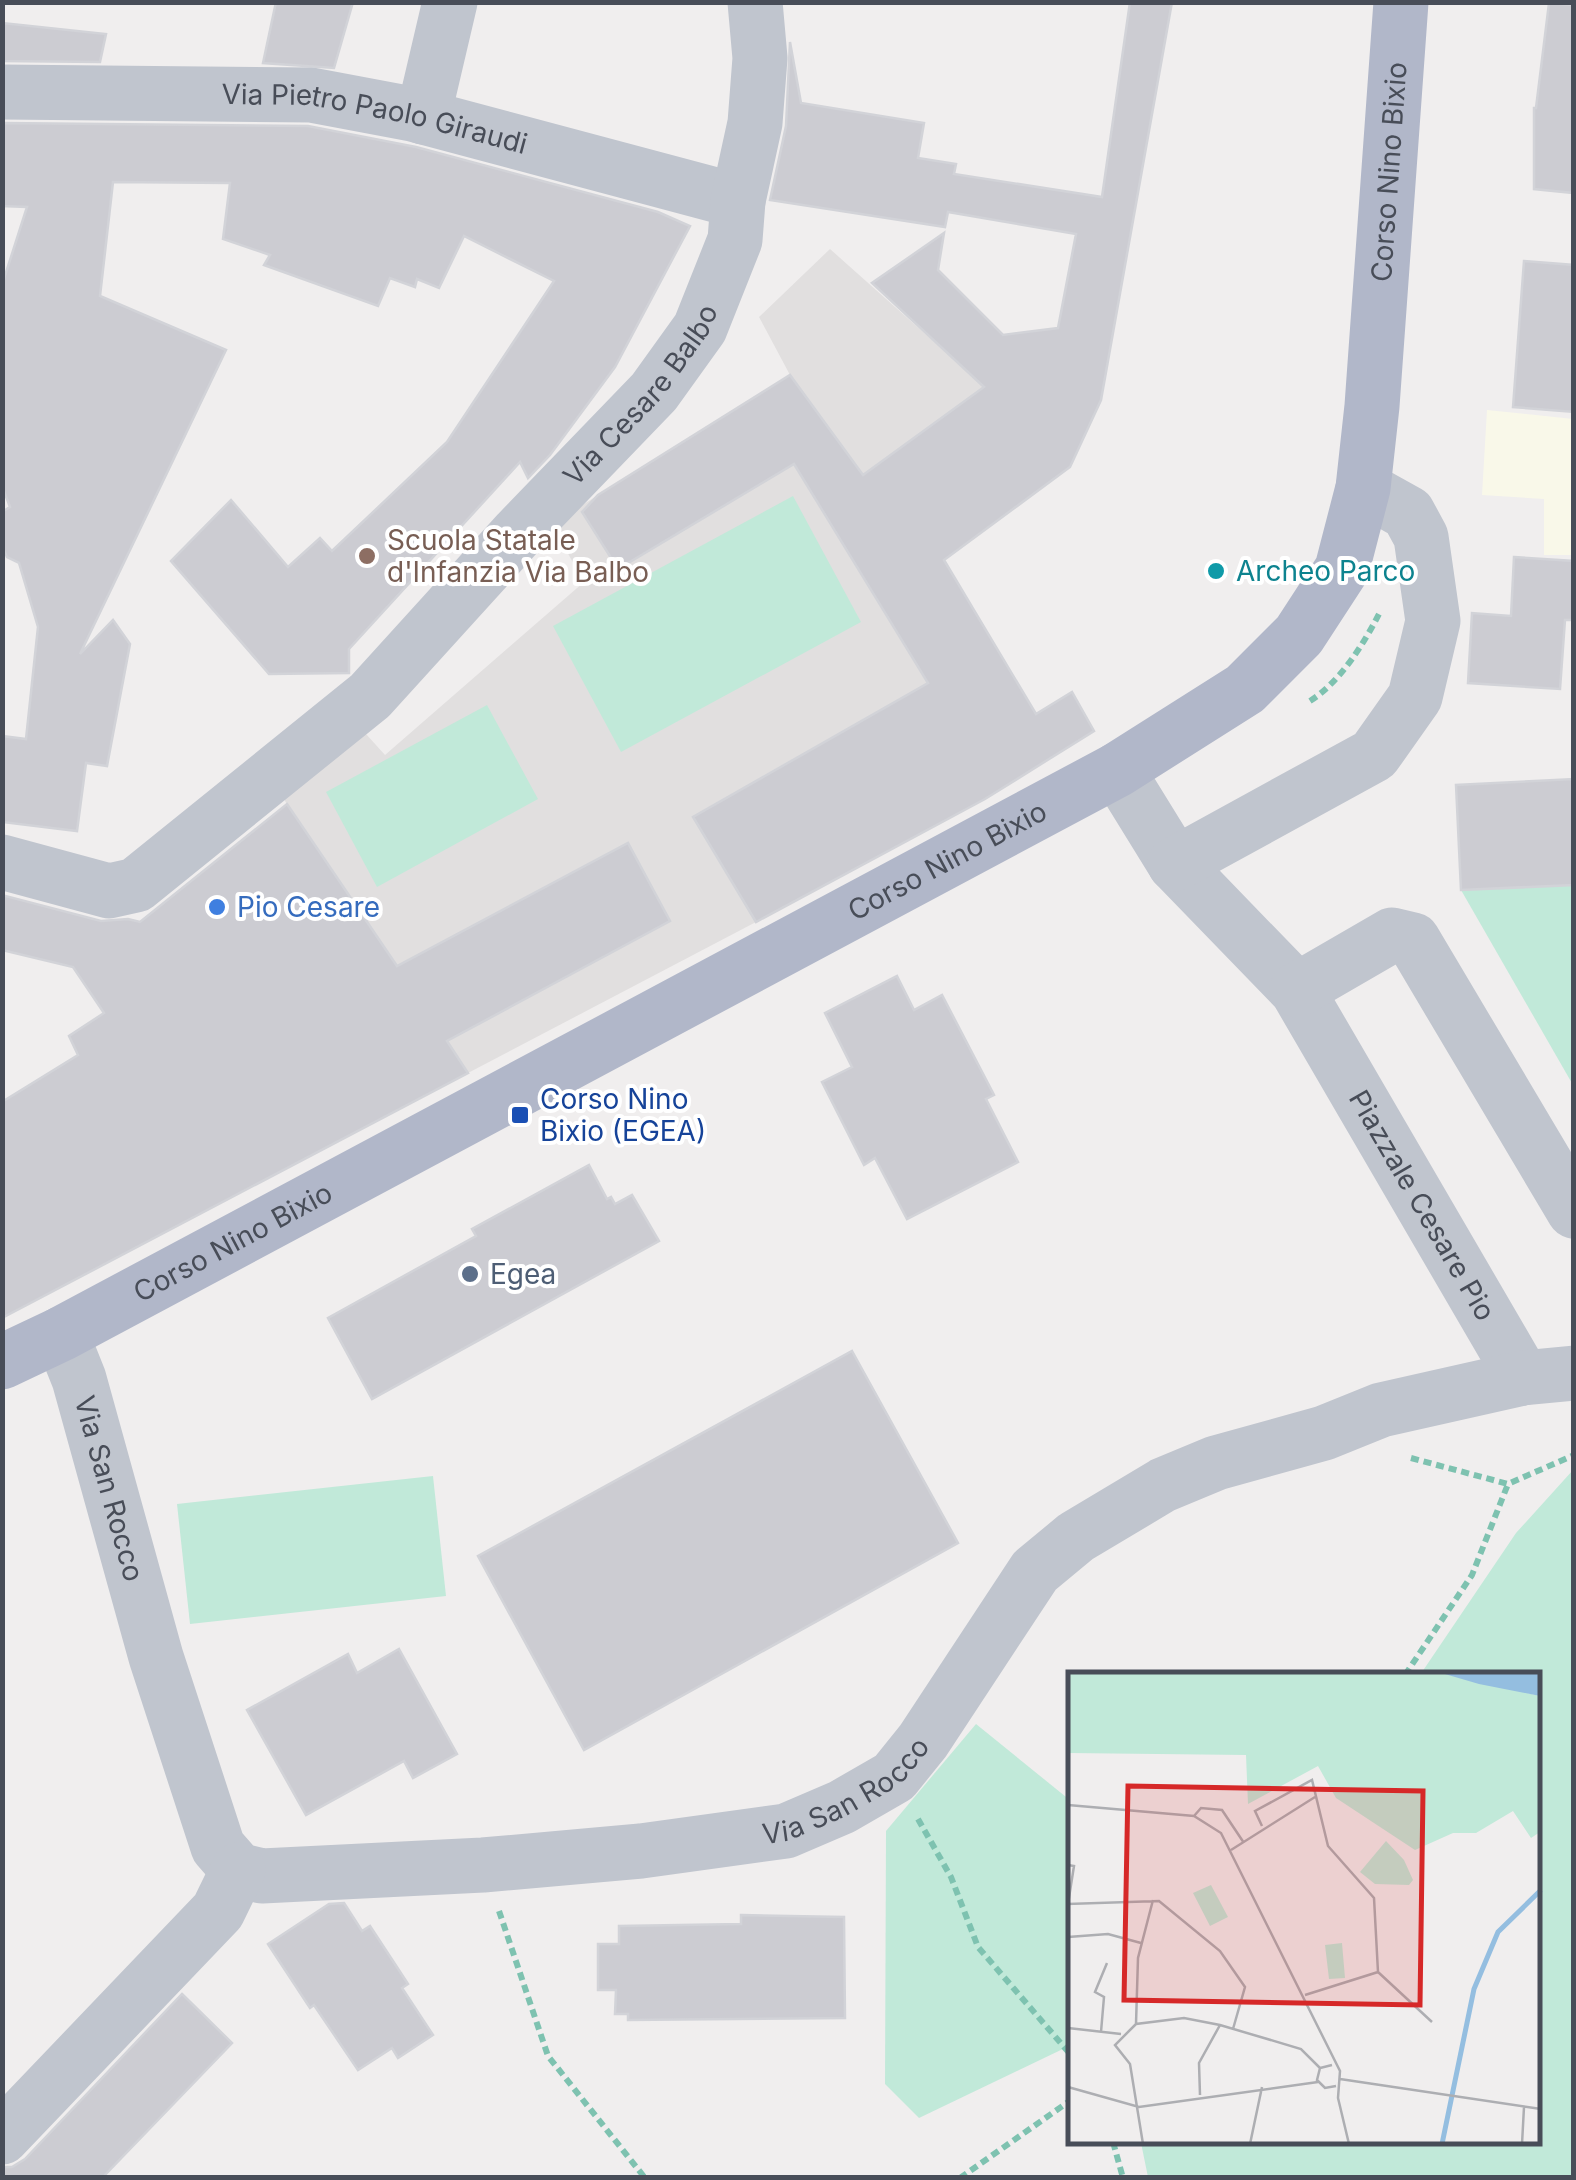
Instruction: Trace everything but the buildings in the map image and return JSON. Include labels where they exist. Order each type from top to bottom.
[{"type":"main road","name":"Corso Nino Bixio","points":[[2,1362],[62,1334],[1118,770],[1246,689],[1299,635],[1342,569],[1363,488],[1401,2]]},
{"type":"street","points":[[423,117],[450,2]]},
{"type":"street","name":"Via Cesare Balbo","points":[[2,862],[109,891],[136,885],[370,696],[518,533],[654,392],[700,328],[734,240],[755,123],[760,58],[755,2]]},
{"type":"street","name":"Via Pietro Paolo Giraudi","points":[[2,92],[311,95],[423,117],[738,201]]},
{"type":"street","points":[[1175,864],[1374,755],[1416,697],[1434,621],[1421,538],[1408,514],[1363,488]]},
{"type":"street","name":"Piazzale Cesare Pio","points":[[1118,770],[1175,864],[1297,990],[1548,1376]]},
{"type":"street","points":[[1297,990],[1392,935],[1413,940],[1574,1211]]},
{"type":"street","name":"Via San Rocco","points":[[62,1334],[79,1379],[156,1658],[218,1846],[238,1870],[262,1876],[483,1865],[641,1851],[786,1830],[842,1807],[894,1777],[923,1741],[1034,1571],[1076,1537],[1163,1484],[1216,1463],[1324,1433],[1380,1410],[1548,1376]]},
{"type":"street","points":[[2,2138],[218,1911],[238,1870]]},
{"type":"path","points":[[1308,702],[1324,692],[1366,640],[1380,611]]},
{"type":"path","points":[[1407,1456],[1508,1484],[1574,1455]]},
{"type":"path","points":[[1408,1672],[1472,1575],[1508,1484]]},
{"type":"path","points":[[894,1777],[951,1877],[978,1947],[1068,2052]]},
{"type":"path","points":[[483,1865],[548,2056],[646,2178]]},
{"type":"path","points":[[960,2178],[1068,2102]]},
{"type":"path","points":[[1114,2145],[1123,2178]]},
{"type":"shaded area","points":[[830,249],[968,372],[991,358],[1070,467],[944,560],[1036,714],[1094,731],[756,922],[468,1073],[283,798],[366,734],[385,755],[584,582],[553,527],[790,375],[759,317]]},
{"type":"shaded area","points":[[1487,410],[1573,419],[1573,555],[1544,555],[1544,499],[1482,495]]},
{"type":"green space","points":[[793,496],[861,622],[621,752],[553,626]]},
{"type":"green space","points":[[487,705],[538,799],[377,887],[326,792]]},
{"type":"green space","points":[[1573,885],[1573,1085],[1461,890]]},
{"type":"green space","points":[[1573,1470],[1573,2177],[1148,2177],[1141,2145],[1541,2145],[1541,1672],[1422,1672],[1516,1533]]},
{"type":"green space","points":[[433,1476],[446,1596],[190,1624],[177,1504]]},
{"type":"green space","points":[[976,1724],[1068,1799],[1068,2045],[919,2118],[885,2084],[886,1831]]},
{"type":"place","name":"Scuola Statale d'Infanzia Via Balbo","points":[[367,556]]},
{"type":"place","name":"Archeo Parco","points":[[1216,571]]},
{"type":"place","name":"Pio Cesare","points":[[217,907]]},
{"type":"place","name":"Corso Nino Bixio (EGEA)","points":[[520,1115]]},
{"type":"place","name":"Egea","points":[[470,1274]]}]
